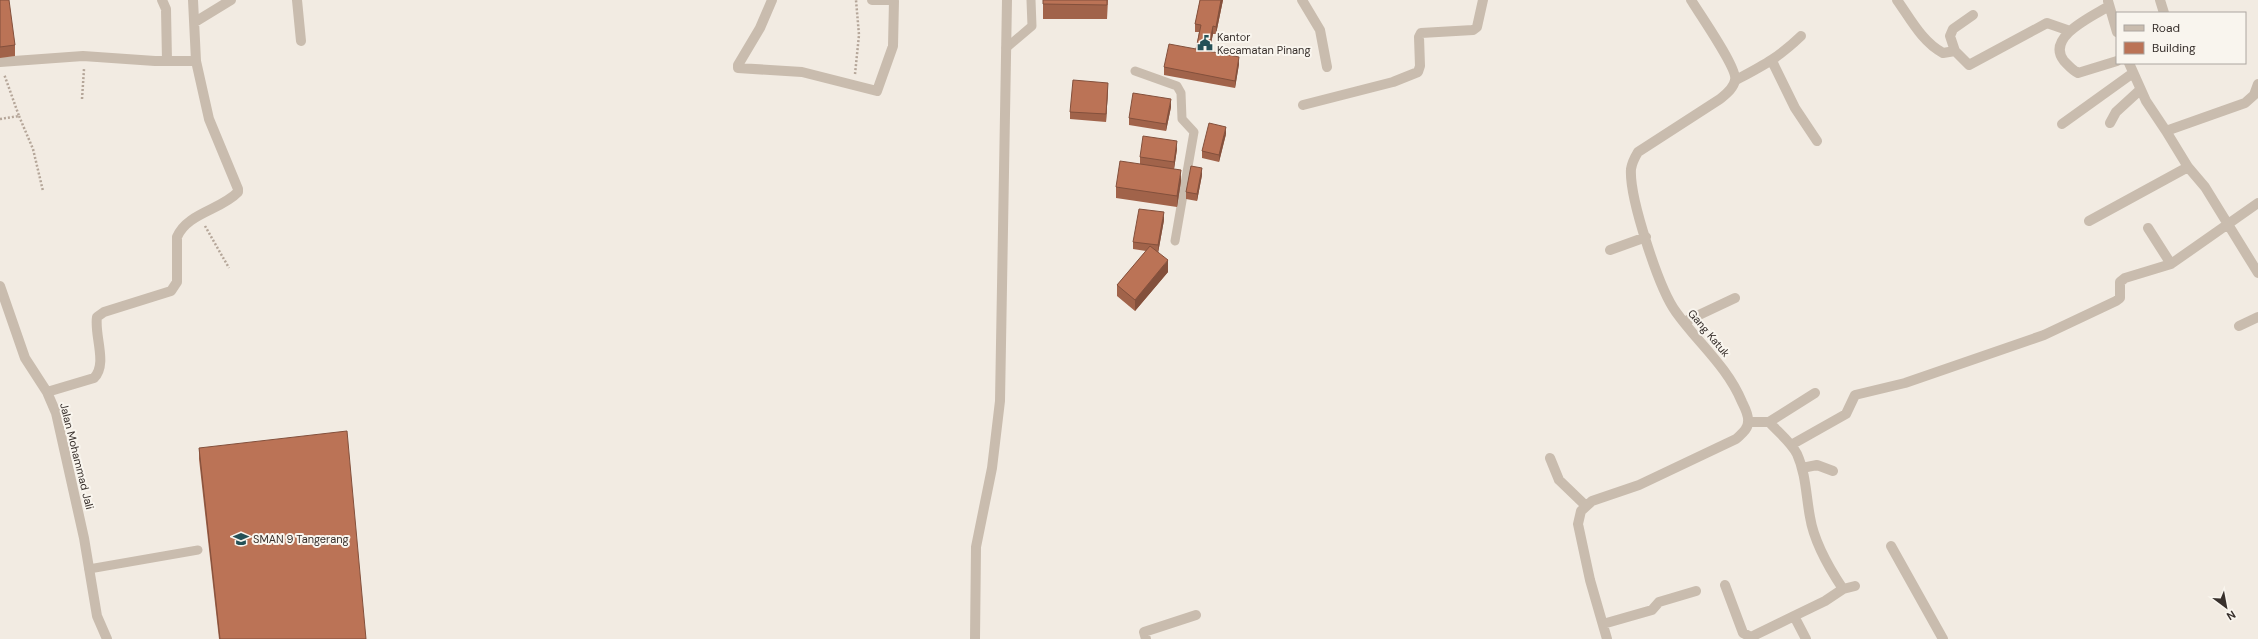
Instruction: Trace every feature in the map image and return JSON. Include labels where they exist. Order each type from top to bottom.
[{"type":"street","points":[[162,0],[166,9],[167,61]]},
{"type":"street","points":[[47,392],[94,378],[99,372],[101,364],[96,327],[97,317],[104,312],[171,291],[177,282],[177,237],[180,230],[199,215],[236,195],[238,189],[209,119],[196,60],[193,0]]},
{"type":"street","points":[[195,22],[231,0]]},
{"type":"street","points":[[297,0],[300,41]]},
{"type":"street","points":[[772,0],[760,28],[738,65],[738,68],[802,72],[877,91],[893,46],[894,0],[872,0]]},
{"type":"street","points":[[975,639],[976,547],[992,468],[1000,401],[1007,0]]},
{"type":"street","points":[[1302,0],[1320,30],[1326,67]]},
{"type":"street","points":[[1303,104],[1394,82],[1418,72],[1420,66],[1418,37],[1421,33],[1473,30],[1477,27],[1483,0]]},
{"type":"street","points":[[1691,0],[1727,58],[1733,69],[1736,80],[1772,61],[1788,49],[1801,36]]},
{"type":"street","points":[[1897,0],[1927,42],[1943,53],[1955,51]]},
{"type":"street","points":[[2160,0],[2164,12]]},
{"type":"street","points":[[2116,29],[2108,3],[2070,31],[2059,43],[2058,50],[2061,57],[2072,70],[2078,73],[2116,61]]},
{"type":"street","points":[[1973,15],[1953,29],[1950,36],[1955,51],[1969,65],[2046,23],[2070,31]]},
{"type":"street","points":[[1,67],[83,56],[167,61],[196,60]]},
{"type":"street","points":[[1772,61],[1795,108],[1817,141]]},
{"type":"street","points":[[2129,64],[2140,90],[2188,167],[2205,187],[2258,273]]},
{"type":"street","points":[[2062,124],[2133,73]]},
{"type":"street","name":"Gang Katuk","points":[[1736,80],[1730,90],[1720,99],[1645,146],[1633,159],[1632,177],[1646,237],[1667,297],[1684,322],[1732,380],[1747,414],[1748,422]]},
{"type":"street","points":[[2166,131],[2245,102],[2254,95],[2258,84]]},
{"type":"street","points":[[2110,122],[2116,112],[2140,90]]},
{"type":"street","points":[[2089,221],[2188,167]]},
{"type":"street","points":[[1791,445],[1846,414],[1855,395],[1905,383],[2044,334],[2116,301],[2120,298],[2120,282],[2125,278],[2171,264],[2258,203]]},
{"type":"street","points":[[2148,228],[2171,264]]},
{"type":"street","points":[[1610,250],[1646,237]]},
{"type":"street","name":"Jalan Mohammad Jali","points":[[0,286],[25,358],[47,392],[56,413],[89,569],[97,616],[107,639]]},
{"type":"street","points":[[1684,322],[1735,298]]},
{"type":"street","points":[[2239,326],[2258,317]]},
{"type":"street","points":[[1606,639],[1578,524],[1581,511],[1585,505],[1639,485],[1736,439],[1747,428],[1748,422],[1769,422],[1815,393]]},
{"type":"street","points":[[1769,422],[1791,445],[1802,468],[1814,533],[1822,552],[1843,589]]},
{"type":"street","points":[[1550,458],[1559,480],[1585,505]]},
{"type":"street","points":[[1802,468],[1817,465],[1833,470]]},
{"type":"street","points":[[1891,546],[1943,639]]},
{"type":"street","points":[[1725,585],[1743,633],[1751,637],[1825,601],[1843,589],[1855,586]]},
{"type":"street","points":[[1602,624],[1652,610],[1659,602],[1696,591]]},
{"type":"street","points":[[1146,639],[1144,632],[1196,615]]},
{"type":"street","points":[[1794,616],[1806,639]]},
{"type":"lane","points":[[1006,48],[1032,26],[1031,0]]},
{"type":"lane","points":[[1135,71],[1177,86],[1181,93],[1182,119],[1194,132],[1175,241]]},
{"type":"lane","points":[[89,569],[198,550]]},
{"type":"path","points":[[854,84],[859,35],[856,0]]},
{"type":"path","points":[[82,100],[84,76],[83,56]]},
{"type":"path","points":[[1,67],[33,149],[42,191]]},
{"type":"path","points":[[0,119],[19,116]]},
{"type":"path","points":[[199,215],[229,268]]},
{"type":"building","points":[[0,0],[9,0],[15,45],[0,47]]},
{"type":"building","points":[[1043,0],[1107,0],[1107,5],[1043,4]]},
{"type":"building","name":"Kantor Kecamatan Pinang","points":[[1200,0],[1221,0],[1216,27],[1213,26],[1208,51],[1239,57],[1235,81],[1164,67],[1169,44],[1196,49],[1201,25],[1195,24]]},
{"type":"building","points":[[1073,80],[1108,83],[1106,114],[1070,112]]},
{"type":"building","points":[[1133,93],[1171,99],[1166,124],[1129,118]]},
{"type":"building","points":[[1209,123],[1226,127],[1219,155],[1202,151]]},
{"type":"building","points":[[1143,136],[1177,141],[1174,162],[1140,157]]},
{"type":"building","points":[[1120,161],[1181,170],[1177,196],[1116,187]]},
{"type":"building","points":[[1191,166],[1202,168],[1197,194],[1186,192]]},
{"type":"building","points":[[1139,209],[1164,212],[1158,245],[1133,242]]},
{"type":"building","points":[[1150,246],[1168,260],[1135,300],[1117,285]]},
{"type":"building","points":[[347,431],[366,639],[220,639],[199,448]]},
{"type":"place","name":"Kantor Kecamatan Pinang","points":[[1205,43]]},
{"type":"place","name":"SMAN 9 Tangerang","points":[[241,539]]}]
